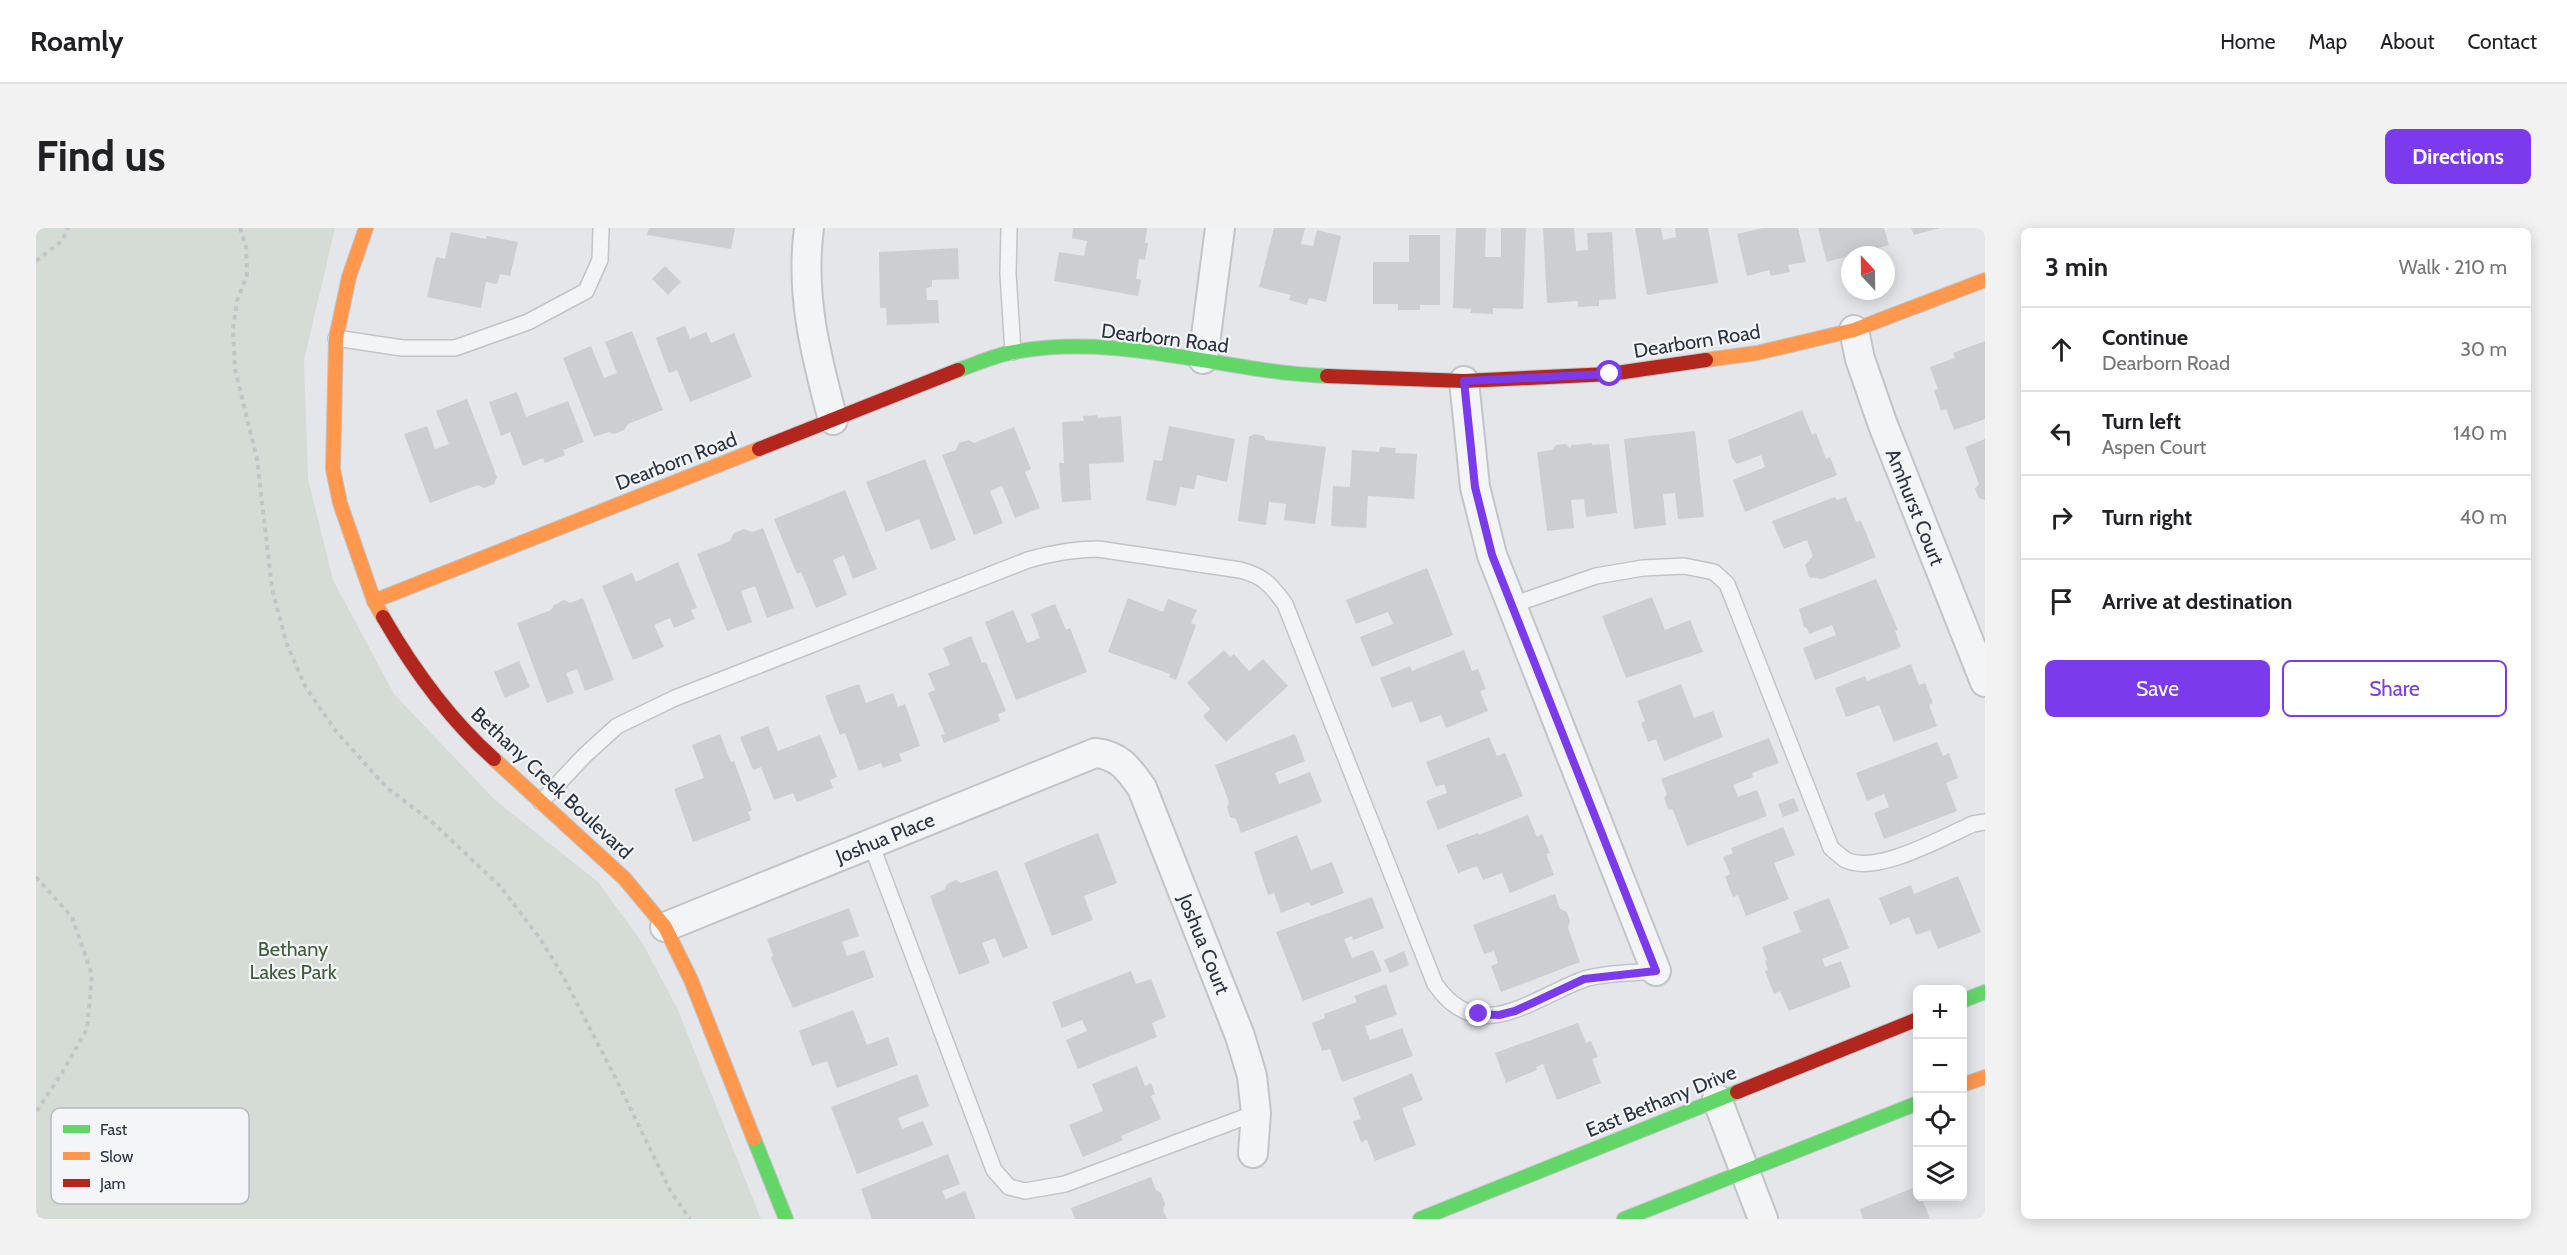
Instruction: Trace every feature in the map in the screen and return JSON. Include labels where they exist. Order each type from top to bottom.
[{"type":"street","name":"Bethany Creek Boulevard","points":[[366,228],[349,278],[336,338],[333,469],[340,503],[374,601],[410,663],[475,742],[624,878],[665,927],[691,981],[786,1219]]},
{"type":"street","points":[[809,228],[806,275],[808,312],[813,342],[833,420]]},
{"type":"street","points":[[1203,359],[1220,228]]},
{"type":"street","name":"Dearborn Road","points":[[374,601],[952,372],[1013,352],[1048,348],[1134,350],[1297,375],[1464,381],[1610,374],[1705,362],[1854,330],[1985,280]]},
{"type":"street","name":"Amhurst Court","points":[[1854,330],[1860,359],[1882,425],[1985,682]]},
{"type":"street","points":[[1464,381],[1475,487],[1492,555],[1656,971]]},
{"type":"street","name":"Joshua Place","points":[[665,927],[1095,753],[1107,754]]},
{"type":"street","name":"Joshua Court","points":[[1107,754],[1127,766],[1142,788],[1240,1036],[1252,1076],[1256,1113],[1253,1153]]},
{"type":"street","points":[[1967,999],[1985,992]]},
{"type":"street","name":"East Bethany Drive","points":[[1420,1219],[1913,1021]]},
{"type":"street","points":[[1967,1083],[1985,1077]]},
{"type":"street","points":[[1718,1099],[1743,1171],[1763,1219]]},
{"type":"street","points":[[1624,1219],[1913,1105]]},
{"type":"lane","points":[[336,338],[402,348],[455,348],[528,322],[586,291],[600,260],[601,228]]},
{"type":"lane","points":[[1009,228],[1008,274],[1013,352]]},
{"type":"lane","points":[[541,802],[584,756],[618,726],[627,721],[675,698],[1028,560],[1058,552],[1098,549],[1228,568],[1258,574],[1273,587],[1285,604],[1435,984],[1447,1002],[1465,1012],[1499,1015],[1515,1011],[1584,979],[1656,971]]},
{"type":"lane","points":[[1512,605],[1596,576],[1643,568],[1684,566],[1714,572],[1727,584],[1832,848],[1847,861],[1869,862],[1897,859],[1973,824],[1985,822]]},
{"type":"lane","points":[[871,843],[994,1170],[1009,1187],[1025,1191],[1065,1184],[1256,1113]]},
{"type":"path","points":[[36,261],[62,241],[68,228]]},
{"type":"path","points":[[240,228],[246,246],[247,275],[237,301],[233,329],[235,369],[257,459],[272,588],[286,642],[305,686],[335,730],[386,787],[432,822],[499,885],[539,937],[563,976],[671,1192],[690,1219]]},
{"type":"path","points":[[36,877],[72,917],[92,975],[87,1029],[36,1112]]},
{"type":"green space","name":"Bethany Lakes Park","points":[[36,228],[335,228],[304,360],[308,479],[333,580],[394,694],[494,799],[598,882],[642,942],[678,1010],[761,1219],[36,1219]]},
{"type":"building","points":[[649,228],[735,228],[731,249],[647,235]]},
{"type":"building","points":[[1073,228],[1147,228],[1145,243],[1148,243],[1145,260],[1139,259],[1136,279],[1141,280],[1138,296],[1054,281],[1059,252],[1084,256],[1087,241],[1072,238]]},
{"type":"building","points":[[1274,228],[1305,228],[1301,244],[1313,246],[1317,230],[1341,236],[1326,302],[1309,298],[1307,305],[1289,300],[1291,295],[1259,287]]},
{"type":"building","points":[[1456,228],[1486,228],[1485,257],[1501,257],[1501,228],[1526,228],[1523,309],[1493,308],[1493,314],[1470,313],[1471,309],[1453,308]]},
{"type":"building","points":[[1543,228],[1574,228],[1576,251],[1588,250],[1587,233],[1612,232],[1616,299],[1599,300],[1599,306],[1578,307],[1578,301],[1547,303]]},
{"type":"building","points":[[1635,228],[1661,228],[1663,240],[1676,237],[1675,228],[1708,228],[1718,283],[1647,295]]},
{"type":"building","points":[[1763,228],[1798,228],[1806,262],[1788,265],[1790,272],[1771,276],[1769,270],[1747,276],[1737,234]]},
{"type":"building","points":[[1818,228],[1884,228],[1889,245],[1841,246],[1841,258],[1827,262]]},
{"type":"building","points":[[1911,228],[1940,228],[1914,235]]},
{"type":"building","points":[[451,232],[518,242],[510,276],[500,274],[497,284],[486,282],[481,308],[427,297],[436,257],[445,259]]},
{"type":"building","points":[[1409,235],[1440,235],[1440,305],[1420,305],[1420,310],[1398,310],[1398,304],[1373,304],[1373,262],[1409,262]]},
{"type":"building","points":[[958,248],[959,279],[932,280],[932,287],[926,288],[927,300],[938,300],[939,323],[887,325],[886,308],[880,308],[879,252]]},
{"type":"building","points":[[665,266],[681,282],[668,295],[652,279]]},
{"type":"building","points":[[685,326],[690,339],[706,332],[711,343],[734,333],[752,377],[690,402],[677,370],[669,373],[656,338]]},
{"type":"building","points":[[632,331],[663,410],[628,424],[624,430],[614,434],[609,432],[594,437],[563,358],[591,346],[604,378],[617,373],[605,342]]},
{"type":"building","points":[[1985,341],[1985,419],[1954,430],[1946,409],[1941,411],[1934,390],[1938,389],[1930,367],[1955,358],[1953,353]]},
{"type":"building","points":[[517,392],[526,417],[568,401],[584,442],[563,450],[565,455],[545,463],[543,458],[523,466],[510,432],[501,436],[489,402]]},
{"type":"building","points":[[467,399],[497,477],[494,484],[484,488],[478,485],[430,503],[404,434],[427,426],[435,449],[449,444],[436,411]]},
{"type":"building","points":[[1802,410],[1812,435],[1816,433],[1826,459],[1830,457],[1837,475],[1745,512],[1733,480],[1765,467],[1761,455],[1737,464],[1732,458],[1728,440]]},
{"type":"building","points":[[1097,415],[1098,418],[1121,416],[1124,462],[1089,464],[1091,500],[1062,502],[1059,463],[1064,463],[1062,422],[1084,421],[1083,416]]},
{"type":"building","points":[[1169,426],[1235,439],[1227,482],[1197,475],[1194,489],[1180,487],[1176,506],[1146,500],[1154,460],[1162,461]]},
{"type":"building","points":[[1014,427],[1031,469],[1025,472],[1040,508],[1015,518],[1002,486],[990,491],[1003,523],[974,535],[942,455],[956,450],[959,443],[969,440],[974,443]]},
{"type":"building","points":[[1695,431],[1704,517],[1678,519],[1675,493],[1663,494],[1666,525],[1634,529],[1624,439]]},
{"type":"building","points":[[1254,434],[1264,436],[1266,440],[1326,447],[1315,524],[1284,520],[1286,504],[1269,502],[1266,525],[1238,521],[1249,437]]},
{"type":"building","points":[[1985,439],[1985,500],[1979,498],[1975,489],[1979,484],[1965,447]]},
{"type":"building","points":[[1592,443],[1592,445],[1609,444],[1617,513],[1586,517],[1584,499],[1571,500],[1574,528],[1547,531],[1537,452],[1552,450],[1556,445],[1566,444],[1570,448],[1572,445]]},
{"type":"building","points":[[1380,447],[1396,448],[1395,453],[1417,454],[1414,499],[1368,496],[1366,528],[1331,526],[1333,486],[1350,487],[1352,450],[1379,452]]},
{"type":"building","points":[[925,459],[956,540],[931,550],[919,519],[886,532],[866,482]]},
{"type":"building","points":[[845,490],[877,569],[853,579],[844,555],[833,560],[847,595],[816,608],[801,572],[797,574],[774,519]]},
{"type":"building","points":[[1835,497],[1837,500],[1846,497],[1856,522],[1861,521],[1876,557],[1822,579],[1809,577],[1805,565],[1813,556],[1807,540],[1784,549],[1772,521]]},
{"type":"building","points":[[763,528],[794,608],[767,618],[755,586],[741,591],[752,622],[727,631],[697,554],[730,541],[734,533],[744,529],[752,532]]},
{"type":"building","points":[[678,562],[697,608],[691,610],[695,619],[674,628],[670,618],[654,625],[664,647],[633,660],[602,586],[632,573],[636,582]]},
{"type":"building","points":[[1427,568],[1453,635],[1372,667],[1360,637],[1393,624],[1388,612],[1356,624],[1346,600]]},
{"type":"building","points":[[1876,579],[1898,630],[1895,631],[1901,647],[1815,680],[1803,648],[1836,635],[1832,625],[1809,634],[1807,628],[1804,627],[1799,609]]},
{"type":"building","points":[[1652,597],[1665,630],[1690,620],[1703,652],[1626,678],[1602,616]]},
{"type":"building","points":[[583,598],[614,680],[585,691],[577,669],[566,673],[574,693],[547,703],[517,623],[551,610],[554,605],[564,600],[570,603]]},
{"type":"building","points":[[1128,598],[1163,612],[1168,599],[1197,610],[1191,623],[1196,625],[1176,680],[1169,677],[1170,674],[1108,652]]},
{"type":"building","points":[[1055,604],[1066,630],[1070,628],[1087,672],[1016,700],[985,622],[1013,610],[1027,643],[1040,638],[1031,614]]},
{"type":"building","points":[[971,636],[982,663],[986,662],[1006,711],[998,714],[1000,721],[944,743],[941,735],[945,734],[928,693],[935,690],[928,673],[950,665],[943,648]]},
{"type":"building","points":[[1224,650],[1230,657],[1234,654],[1249,671],[1263,659],[1288,686],[1226,742],[1203,716],[1210,709],[1187,683]]},
{"type":"building","points":[[1464,650],[1472,671],[1478,669],[1486,689],[1480,691],[1488,711],[1446,728],[1441,715],[1420,723],[1412,701],[1392,708],[1380,678],[1410,666],[1412,671]]},
{"type":"building","points":[[519,661],[530,687],[505,698],[494,672]]},
{"type":"building","points":[[1911,664],[1919,685],[1925,683],[1933,703],[1929,705],[1937,726],[1894,742],[1879,705],[1846,717],[1835,688],[1865,676],[1867,681]]},
{"type":"building","points":[[859,684],[866,703],[893,693],[898,707],[905,704],[920,746],[899,754],[902,761],[883,768],[881,763],[859,771],[845,733],[840,735],[825,696]]},
{"type":"building","points":[[1681,684],[1694,718],[1713,711],[1723,737],[1664,761],[1656,739],[1648,742],[1641,723],[1645,721],[1637,701]]},
{"type":"building","points":[[768,726],[778,751],[820,735],[837,777],[830,780],[833,788],[797,802],[793,793],[774,800],[761,767],[753,770],[740,737]]},
{"type":"building","points":[[720,734],[731,762],[734,761],[752,810],[748,812],[751,820],[693,842],[674,789],[704,778],[692,745]]},
{"type":"building","points":[[1295,734],[1305,761],[1275,773],[1279,784],[1310,772],[1322,802],[1241,833],[1236,819],[1230,817],[1227,807],[1229,802],[1215,765]]},
{"type":"building","points":[[1489,737],[1497,756],[1505,753],[1523,796],[1438,830],[1426,801],[1447,793],[1444,784],[1436,787],[1426,762]]},
{"type":"building","points":[[1769,738],[1779,763],[1752,773],[1753,777],[1733,785],[1738,797],[1757,790],[1767,816],[1687,846],[1673,810],[1668,809],[1664,798],[1667,794],[1661,779]]},
{"type":"building","points":[[1937,742],[1943,756],[1949,753],[1958,778],[1946,783],[1957,811],[1884,839],[1874,813],[1889,807],[1884,794],[1867,801],[1856,773]]},
{"type":"building","points":[[1794,798],[1799,811],[1783,817],[1778,804]]},
{"type":"building","points":[[1528,815],[1537,837],[1542,834],[1550,853],[1546,854],[1554,875],[1510,893],[1502,873],[1483,880],[1477,866],[1458,873],[1446,845],[1478,833],[1479,835]]},
{"type":"building","points":[[1783,827],[1795,855],[1774,863],[1789,899],[1746,916],[1738,895],[1733,897],[1725,877],[1730,874],[1723,857],[1733,853],[1731,848]]},
{"type":"building","points":[[1098,833],[1117,883],[1084,896],[1093,920],[1052,936],[1024,863]]},
{"type":"building","points":[[1297,835],[1311,870],[1332,862],[1344,893],[1311,906],[1309,902],[1281,913],[1274,893],[1268,895],[1254,852]]},
{"type":"building","points":[[997,870],[1028,948],[1003,958],[995,938],[982,943],[990,963],[959,975],[930,896],[944,890],[947,884],[956,880],[961,883]]},
{"type":"building","points":[[1958,876],[1981,932],[1938,949],[1930,930],[1916,935],[1909,917],[1890,925],[1879,898],[1911,885],[1914,894]]},
{"type":"building","points":[[1555,894],[1560,909],[1567,912],[1570,921],[1568,928],[1580,962],[1501,992],[1491,966],[1498,963],[1494,951],[1484,954],[1473,925]]},
{"type":"building","points":[[1372,897],[1384,928],[1353,940],[1352,936],[1344,939],[1352,958],[1373,950],[1382,971],[1303,1001],[1276,932]]},
{"type":"building","points":[[1829,898],[1849,948],[1822,959],[1825,967],[1841,961],[1851,987],[1789,1011],[1780,991],[1774,994],[1765,971],[1768,970],[1765,961],[1767,960],[1762,947],[1801,932],[1793,912]]},
{"type":"building","points":[[849,908],[859,936],[842,942],[847,956],[864,950],[874,977],[793,1008],[771,958],[773,955],[767,939]]},
{"type":"building","points":[[1404,951],[1409,965],[1390,973],[1384,960]]},
{"type":"building","points":[[1131,971],[1136,984],[1151,979],[1166,1017],[1152,1023],[1157,1037],[1078,1069],[1066,1040],[1087,1031],[1082,1020],[1062,1028],[1052,1002]]},
{"type":"building","points":[[1386,984],[1397,1015],[1365,1026],[1370,1040],[1402,1028],[1413,1056],[1342,1082],[1330,1049],[1322,1051],[1312,1023],[1325,1018],[1324,1014],[1357,1002],[1354,996]]},
{"type":"building","points":[[853,1010],[867,1045],[888,1037],[898,1065],[837,1088],[827,1061],[812,1066],[799,1031]]},
{"type":"building","points":[[1578,1023],[1586,1043],[1591,1041],[1598,1057],[1592,1059],[1601,1083],[1557,1100],[1543,1064],[1536,1067],[1537,1070],[1506,1083],[1495,1053]]},
{"type":"building","points":[[1137,1066],[1145,1086],[1151,1083],[1155,1094],[1151,1096],[1161,1119],[1121,1136],[1123,1140],[1083,1157],[1069,1125],[1103,1111],[1092,1084]]},
{"type":"building","points":[[1412,1073],[1423,1100],[1402,1108],[1416,1145],[1375,1161],[1367,1140],[1361,1142],[1353,1121],[1361,1119],[1353,1098]]},
{"type":"building","points":[[917,1074],[929,1106],[898,1118],[902,1129],[923,1121],[933,1145],[857,1174],[831,1107]]},
{"type":"building","points":[[948,1154],[960,1184],[942,1191],[946,1199],[965,1191],[976,1219],[872,1219],[861,1189]]},
{"type":"building","points":[[1151,1177],[1156,1190],[1161,1193],[1165,1204],[1163,1210],[1167,1219],[1075,1219],[1071,1208]]},
{"type":"building","points":[[1913,1188],[1913,1201],[1923,1201],[1930,1219],[1863,1219],[1860,1209]]},
{"type":"traffic: fast","points":[[958,370],[1014,352],[1053,347],[1093,347],[1132,350],[1249,368],[1327,376]]},
{"type":"traffic: fast","points":[[1967,999],[1985,992]]},
{"type":"traffic: fast","points":[[1420,1219],[1737,1092]]},
{"type":"traffic: fast","points":[[1624,1219],[1913,1105]]},
{"type":"traffic: fast","points":[[754,1139],[786,1219]]},
{"type":"traffic: slow","points":[[366,228],[349,277],[336,338],[333,469],[340,503],[374,601],[383,617]]},
{"type":"traffic: slow","points":[[1706,360],[1757,353],[1854,330],[1985,280]]},
{"type":"traffic: slow","points":[[374,601],[759,449]]},
{"type":"traffic: slow","points":[[494,759],[624,878],[665,927],[691,980],[754,1139]]},
{"type":"traffic: slow","points":[[1967,1083],[1985,1077]]},
{"type":"traffic: jam","points":[[1327,376],[1464,381],[1610,374],[1706,360]]},
{"type":"traffic: jam","points":[[759,449],[958,370]]},
{"type":"traffic: jam","points":[[383,617],[407,656],[447,710],[494,759]]},
{"type":"traffic: jam","points":[[1737,1092],[1913,1021]]},
{"type":"route","points":[[1479,1014],[1499,1015],[1515,1011],[1584,979],[1656,971],[1492,555],[1475,487],[1464,381],[1610,374]]}]
